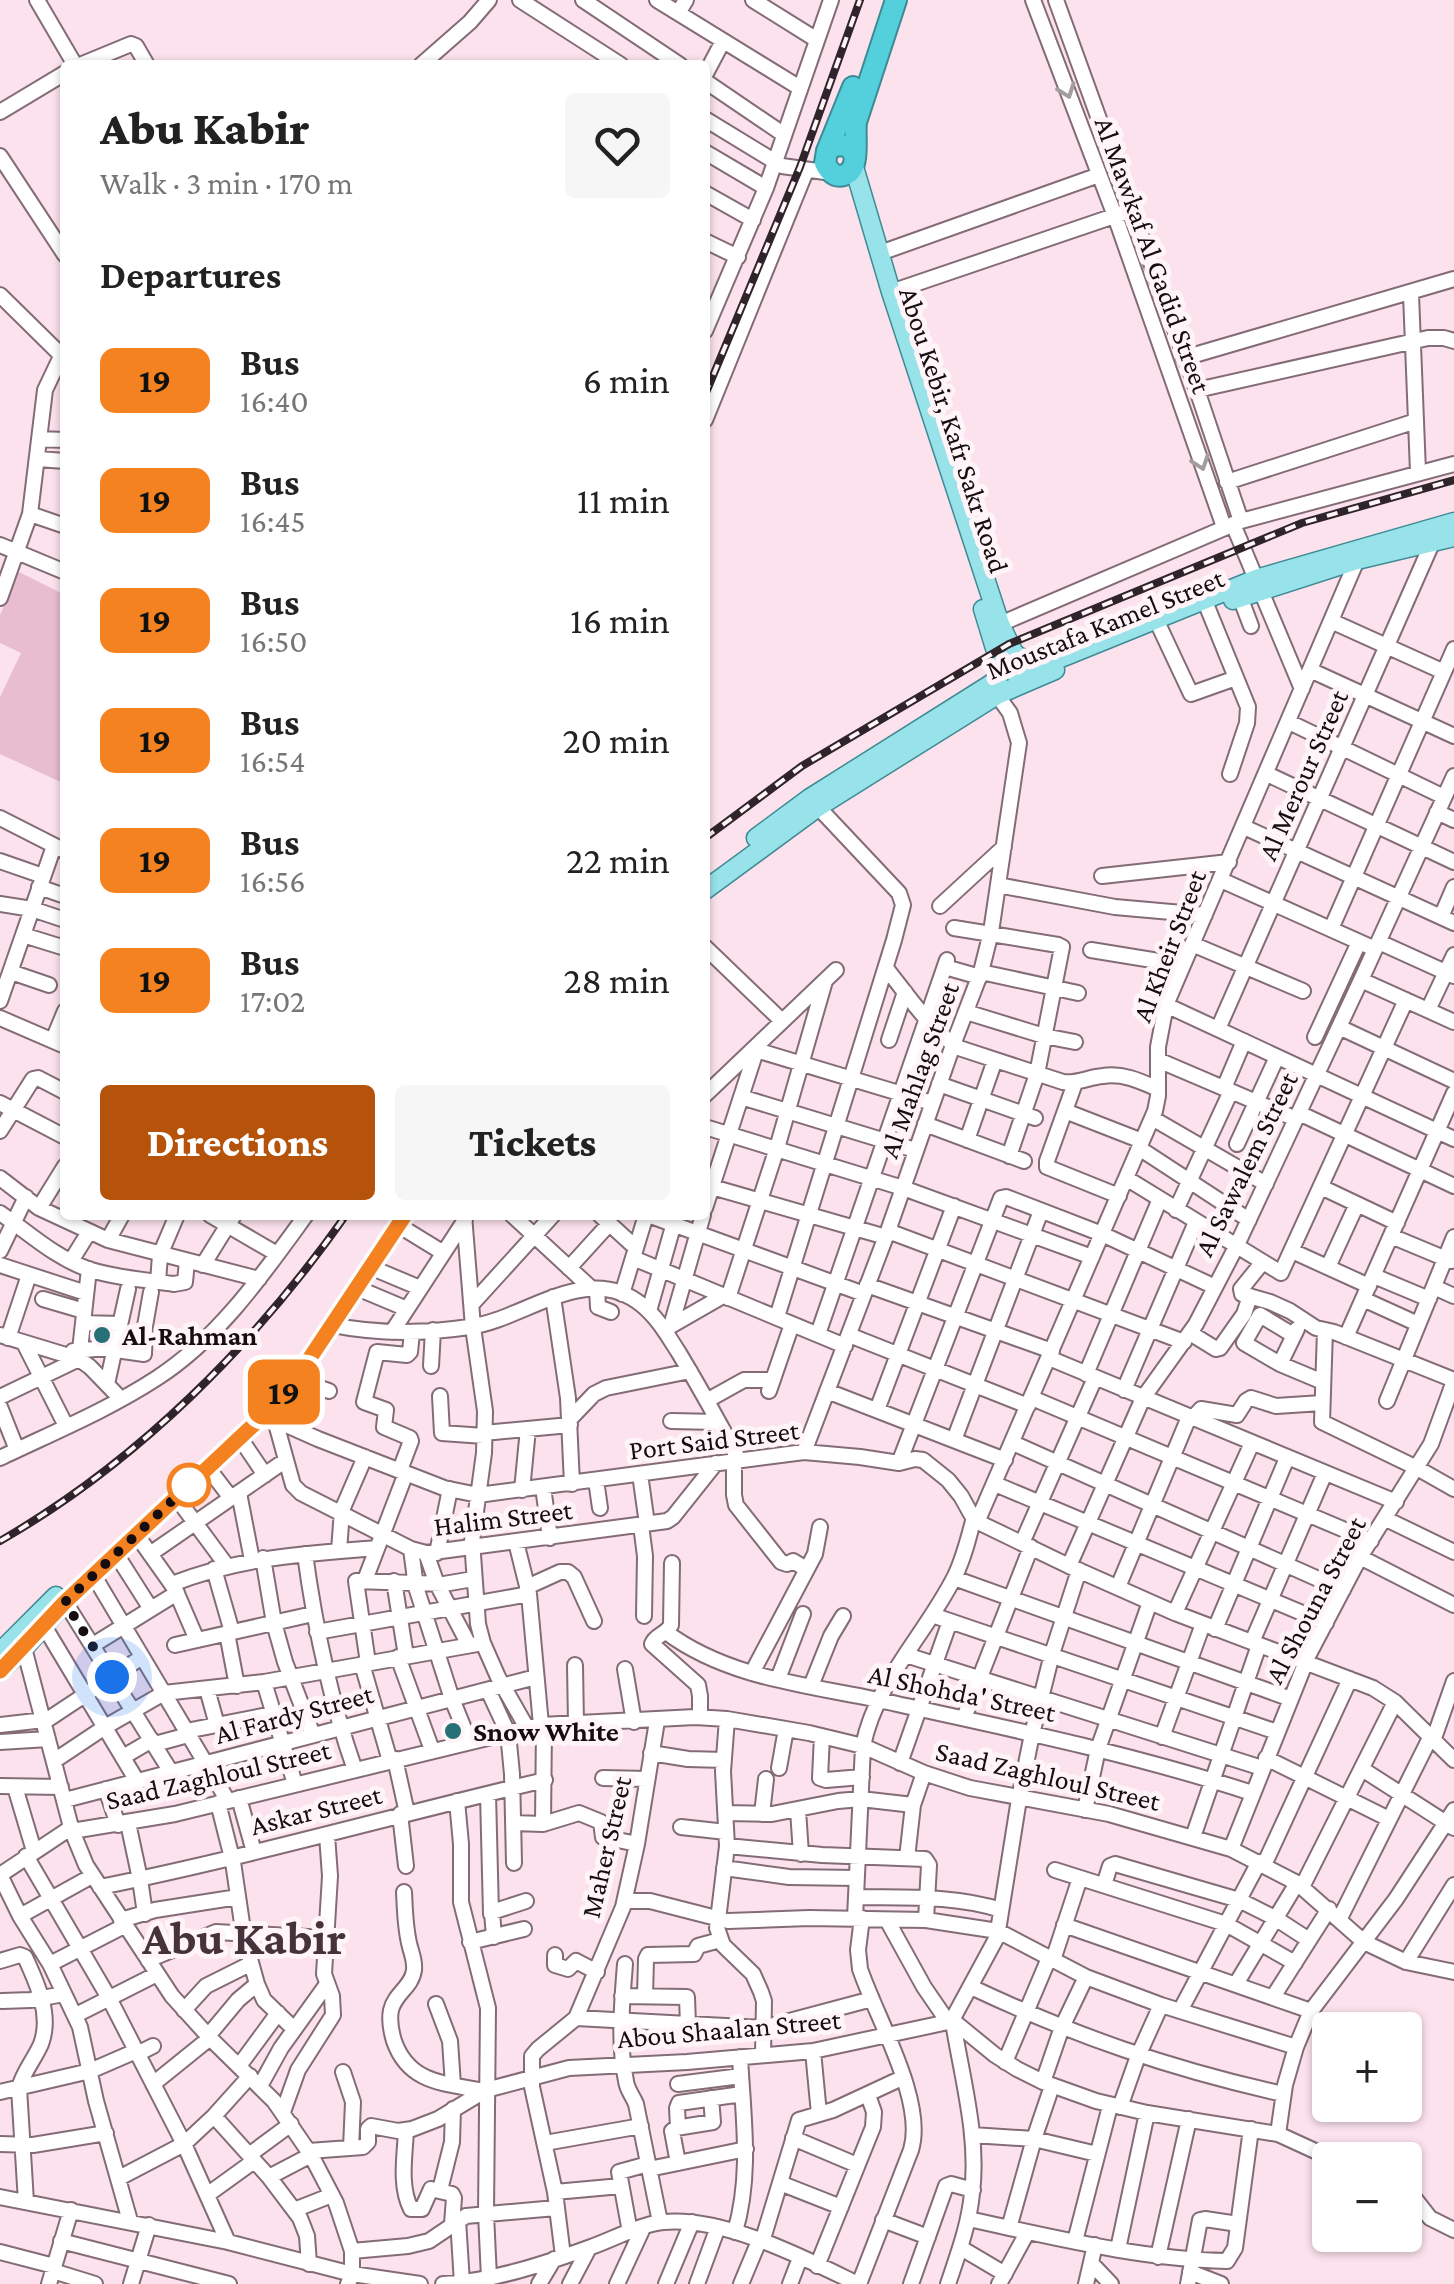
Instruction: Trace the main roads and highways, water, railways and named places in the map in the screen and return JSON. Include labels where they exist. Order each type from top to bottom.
[{"type":"highway","points":[[840,163],[848,102],[882,0]]},
{"type":"highway","name":"Abou Kebir, Kafr Sakr Road","points":[[840,163],[896,0]]},
{"type":"main road","name":"Abou Kebir, Kafr Sakr Road","points":[[840,163],[880,253],[1000,624],[1014,654],[1039,671]]},
{"type":"main road","name":"Abou Kebir, Kafr Sakr Road","points":[[840,163],[1003,665]]},
{"type":"main road","name":"Moustafa Kamel Street","points":[[710,886],[818,807],[1039,671],[1368,545],[1454,522]]},
{"type":"main road","name":"Moustafa Kamel Street","points":[[1039,671],[1240,597],[1258,585],[1454,536]]},
{"type":"main road","points":[[1003,665],[1017,674],[1039,671]]},
{"type":"main road","name":"Moustafa Kamel Street","points":[[710,872],[810,798],[990,684],[1003,665]]},
{"type":"main road","points":[[0,1671],[136,1534],[240,1438],[270,1417],[398,1220]]},
{"type":"main road","points":[[0,1652],[116,1538],[261,1407],[398,1220]]},
{"type":"railway","points":[[710,383],[800,167],[860,0]]},
{"type":"railway","points":[[710,834],[802,766],[1009,644],[1302,523],[1454,480]]},
{"type":"railway","points":[[0,1541],[99,1475],[191,1397],[273,1309],[342,1220]]},
{"type":"place","name":"Al-Rahman","points":[[102,1335]]},
{"type":"place","name":"Snow White","points":[[453,1731]]},
{"type":"district","name":"Abu Kabir","points":[[244,1937]]}]
